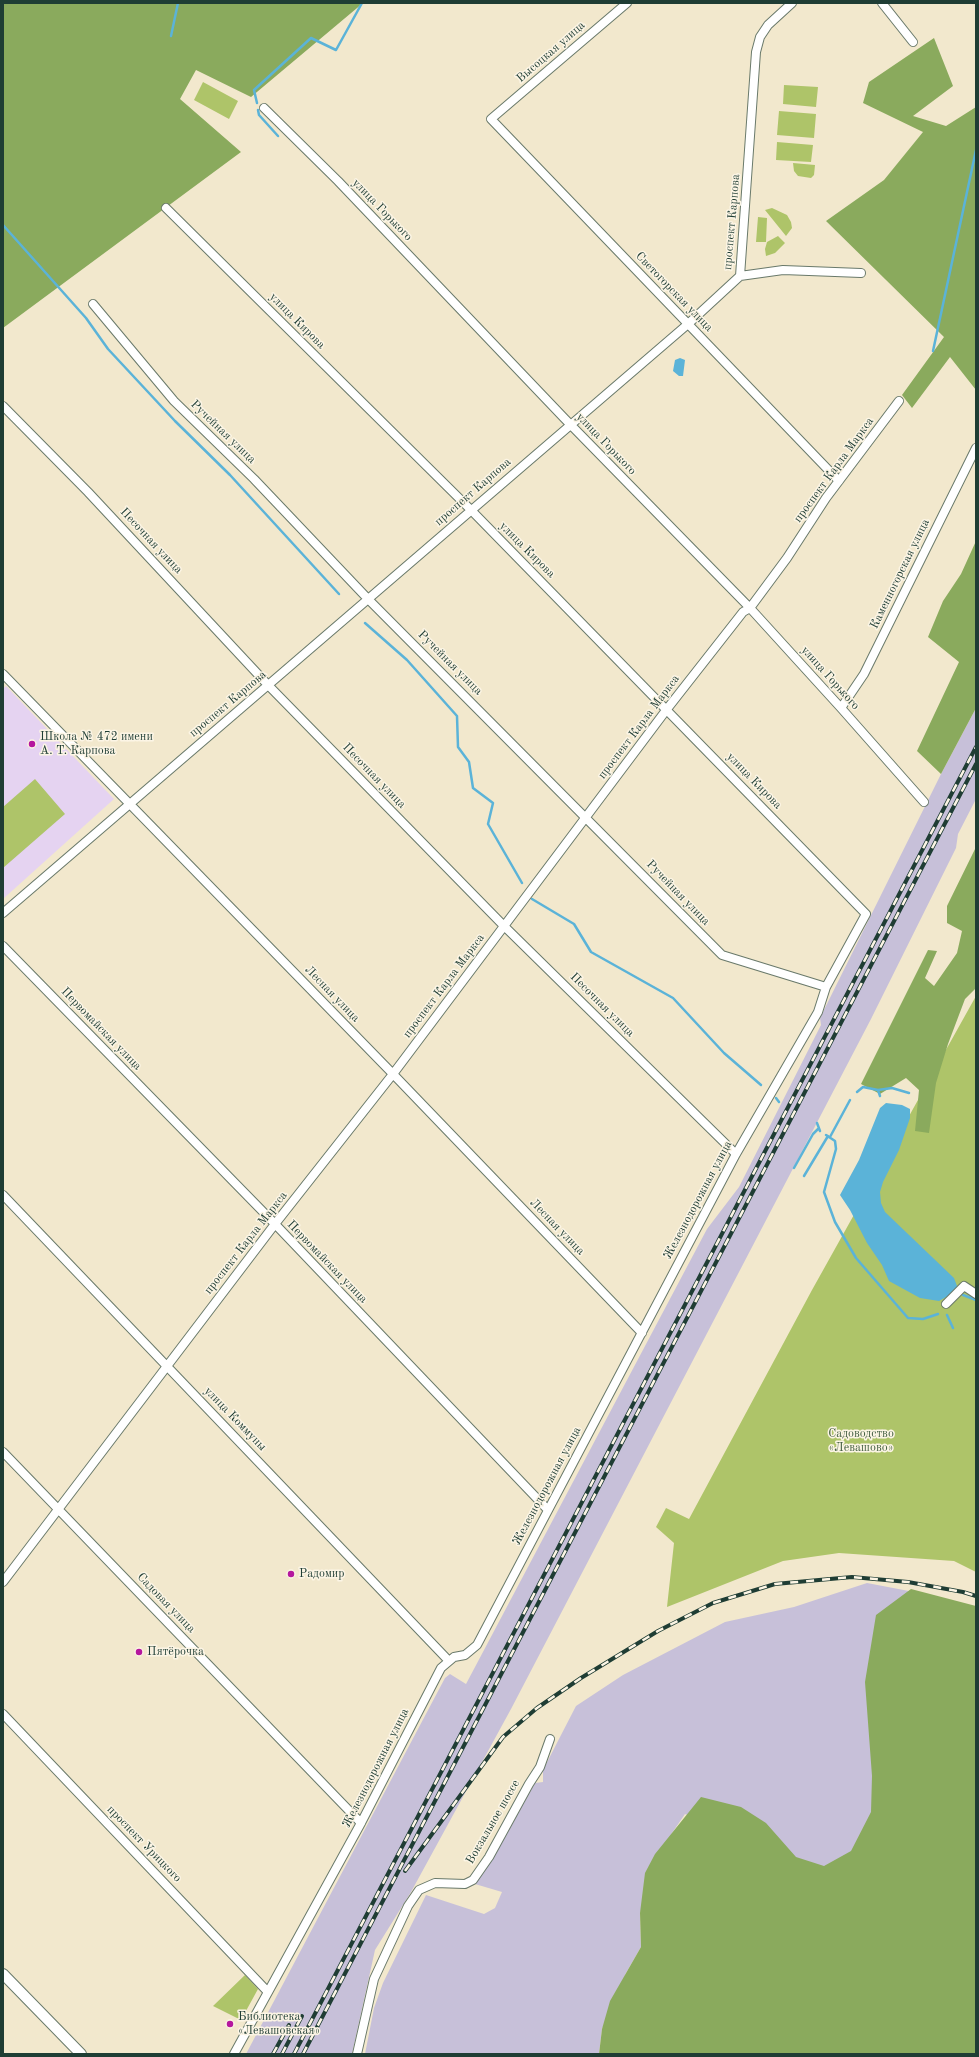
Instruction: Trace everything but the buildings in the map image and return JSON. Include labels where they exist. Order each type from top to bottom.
[{"type":"street","name":"Высоцкая улица","points":[[491,119],[627,3]]},
{"type":"street","name":"проспект Карпова","points":[[3,913],[688,324],[740,276],[756,52],[760,37],[768,25],[792,3]]},
{"type":"street","points":[[882,3],[914,42]]},
{"type":"street","name":"улица Горького","points":[[264,108],[338,180],[571,425],[750,608],[924,802]]},
{"type":"street","name":"Светогорская улица","points":[[491,119],[839,481]]},
{"type":"street","name":"улица Кирова","points":[[166,208],[471,510],[866,914]]},
{"type":"street","points":[[740,276],[783,270],[861,273]]},
{"type":"street","name":"Ручейная улица","points":[[92,304],[174,401],[254,479],[368,599],[722,954],[826,987]]},
{"type":"street","name":"проспект Карла Маркса","points":[[3,1582],[275,1224],[393,1074],[503,925],[587,817],[667,709],[743,612],[750,608],[787,558],[839,481],[899,401]]},
{"type":"street","name":"Песочная улица","points":[[3,406],[88,492],[268,685],[503,925],[736,1154]]},
{"type":"street","name":"Каменногорская улица","points":[[841,708],[864,674],[976,448]]},
{"type":"street","name":"Лесная улица","points":[[3,674],[128,804],[393,1074],[642,1333]]},
{"type":"street","name":"Железнодорожная улица","points":[[234,2054],[361,1823],[441,1668],[448,1660],[465,1655],[477,1645],[736,1154],[818,1012],[826,987],[866,914]]},
{"type":"street","name":"Первомайская улица","points":[[3,946],[275,1224],[548,1510]]},
{"type":"street","name":"улица Коммуны","points":[[3,1195],[448,1660]]},
{"type":"street","points":[[946,1304],[964,1286],[976,1294]]},
{"type":"street","name":"Садовая улица","points":[[3,1452],[361,1823]]},
{"type":"street","name":"проспект Урицкого","points":[[3,1714],[267,1992]]},
{"type":"street","name":"Вокзальное шоссе","points":[[357,2054],[374,1979],[408,1906],[419,1890],[434,1883],[465,1884],[472,1880],[489,1857],[528,1784],[540,1767],[550,1739]]},
{"type":"street","points":[[3,1974],[81,2054]]},
{"type":"shaded area","name":"Школа № 472 имени А. Т. Карпова","points":[[6,686],[114,799],[3,899],[3,689]]},
{"type":"shaded area","points":[[976,708],[976,799],[958,834],[956,848],[871,1019],[511,1709],[411,1892],[375,1950],[352,2054],[246,2054],[445,1678],[450,1674],[466,1684],[707,1229],[739,1187],[821,1025],[820,1018],[941,774]]},
{"type":"shaded area","points":[[867,1583],[935,1596],[876,1836],[823,1873],[685,1814],[672,1833],[640,1913],[641,1947],[626,1973],[602,2029],[599,2054],[365,2054],[374,2008],[383,1983],[426,1895],[484,1914],[495,1908],[502,1892],[475,1884],[495,1855],[535,1783],[543,1782],[543,1770],[576,1706],[623,1675],[725,1622],[794,1607]]},
{"type":"green space","points":[[3,3],[363,3],[251,97],[196,70],[180,99],[241,152],[3,328]]},
{"type":"green space","points":[[934,38],[953,86],[913,116],[946,126],[976,107],[976,390],[950,357],[912,408],[902,395],[944,337],[826,221],[884,180],[923,132],[863,103],[869,82]]},
{"type":"green space","points":[[203,82],[238,101],[229,119],[194,100]]},
{"type":"green space","points":[[784,85],[818,87],[816,107],[783,104]]},
{"type":"green space","points":[[779,111],[816,114],[814,138],[777,135]]},
{"type":"green space","points":[[777,142],[813,145],[811,162],[776,160]]},
{"type":"green space","points":[[793,163],[815,165],[814,175],[811,178],[798,176],[794,171]]},
{"type":"green space","points":[[772,208],[787,215],[791,222],[792,228],[786,236],[765,210]]},
{"type":"green space","points":[[758,217],[767,218],[766,242],[756,242]]},
{"type":"green space","points":[[778,236],[785,243],[775,253],[766,256],[765,249],[767,242]]},
{"type":"green space","points":[[976,541],[976,708],[941,774],[917,751],[959,662],[928,637],[943,601],[961,574]]},
{"type":"green space","points":[[35,779],[65,814],[3,868],[3,807]]},
{"type":"green space","points":[[976,847],[976,988],[965,999],[948,1044],[936,1083],[929,1133],[915,1131],[919,1090],[906,1078],[880,1094],[861,1084],[928,950],[937,951],[925,978],[934,986],[957,953],[962,931],[947,923],[947,906]]},
{"type":"green space","name":"Садоводство «Левашово»","points":[[976,996],[976,1572],[954,1561],[839,1553],[783,1561],[667,1607],[674,1543],[656,1527],[666,1508],[689,1519],[812,1290]]},
{"type":"green space","points":[[911,1589],[976,1606],[976,2054],[599,2054],[602,2029],[610,2001],[641,1947],[640,1913],[645,1873],[655,1854],[701,1797],[741,1807],[766,1823],[796,1857],[824,1866],[851,1851],[871,1812],[872,1776],[865,1682],[876,1615]]},
{"type":"green space","points":[[245,1975],[258,1989],[241,2020],[213,2006]]},
{"type":"water","points":[[680,358],[685,360],[683,376],[679,376],[673,371],[675,360]]},
{"type":"water","points":[[886,1103],[902,1105],[910,1109],[910,1118],[899,1150],[883,1182],[880,1192],[881,1203],[885,1212],[954,1278],[957,1291],[939,1301],[920,1298],[889,1281],[882,1265],[867,1243],[850,1210],[840,1195],[859,1160],[880,1108]]},
{"type":"waterway","points":[[171,36],[178,3]]},
{"type":"waterway","points":[[257,103],[254,90],[311,38],[336,50],[362,3]]},
{"type":"waterway","points":[[258,110],[259,115],[278,136]]},
{"type":"waterway","points":[[933,351],[976,150]]},
{"type":"waterway","points":[[3,225],[86,318],[108,349],[175,421],[230,475],[339,594]]},
{"type":"waterway","points":[[365,623],[407,660],[457,716],[458,747],[469,762],[473,788],[493,803],[488,824],[522,883]]},
{"type":"waterway","points":[[532,899],[574,924],[591,952],[673,998],[724,1053],[761,1085]]},
{"type":"waterway","points":[[857,1092],[863,1087],[878,1090],[880,1096]]},
{"type":"waterway","points":[[878,1090],[892,1088],[909,1093]]},
{"type":"waterway","points":[[776,1098],[779,1102]]},
{"type":"waterway","points":[[830,1137],[850,1100]]},
{"type":"waterway","points":[[817,1123],[820,1131]]},
{"type":"waterway","points":[[794,1168],[813,1134],[818,1129]]},
{"type":"waterway","points":[[826,1135],[835,1141],[836,1149],[824,1192],[835,1222],[856,1258],[908,1318],[923,1319],[938,1314]]},
{"type":"waterway","points":[[804,1176],[828,1136]]},
{"type":"waterway","points":[[963,1295],[976,1300]]},
{"type":"waterway","points":[[947,1315],[953,1328]]},
{"type":"railway","points":[[294,2054],[976,747]]},
{"type":"railway","points":[[303,2054],[976,764]]},
{"type":"railway","points":[[405,1871],[503,1737],[537,1708],[581,1678],[658,1631],[713,1603],[775,1584],[852,1577],[908,1582],[963,1592],[976,1596]]},
{"type":"railway","points":[[282,2054],[302,2016]]},
{"type":"railway","points":[[273,2054],[289,2025]]},
{"type":"place","name":"Школа № 472 имени А. Т. Карпова","points":[[32,744]]},
{"type":"place","name":"Радомир","points":[[291,1574]]},
{"type":"place","name":"Пятёрочка","points":[[139,1652]]},
{"type":"place","name":"Библиотека «Левашовская»","points":[[230,2024]]}]
